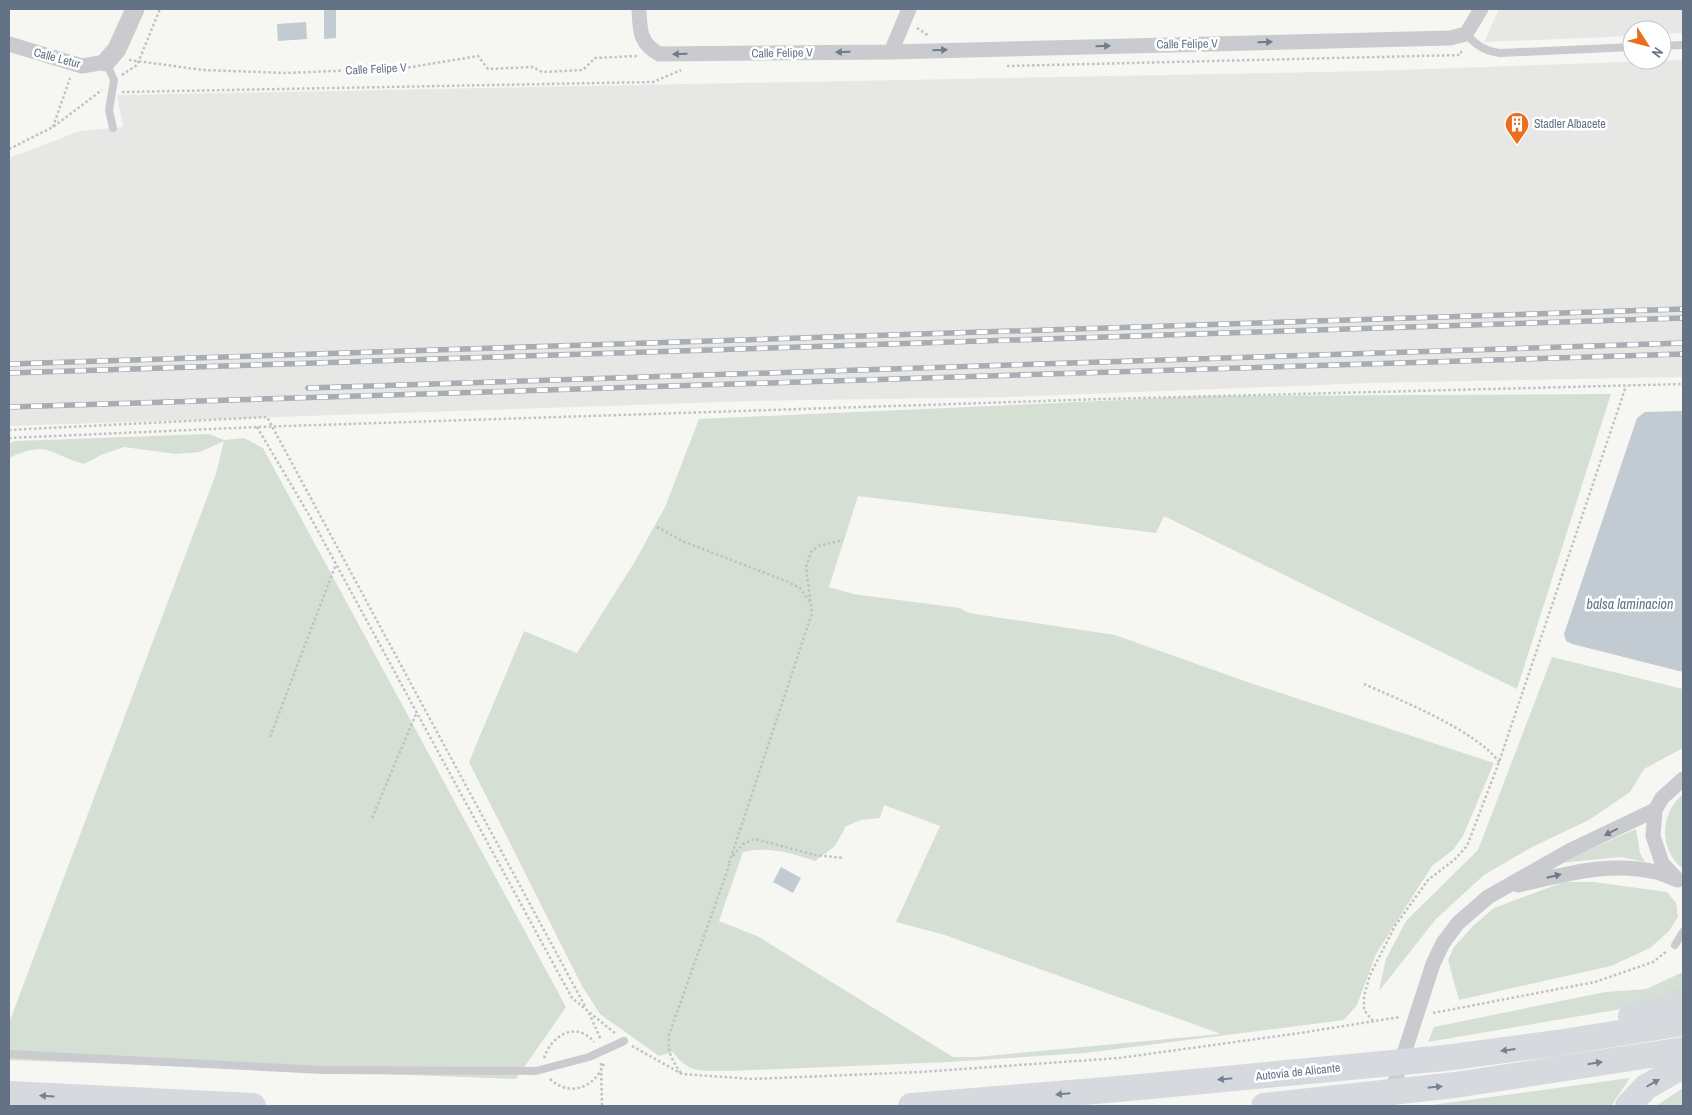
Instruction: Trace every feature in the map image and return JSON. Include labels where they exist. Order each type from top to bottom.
[{"type":"highway","points":[[1557,1043],[1603,1023],[1659,1010],[1683,1000]]},
{"type":"highway","name":"Autovía de Alicante","points":[[911,1106],[1178,1084],[1445,1058],[1683,1023]]},
{"type":"highway","points":[[1264,1106],[1456,1085],[1683,1050]]},
{"type":"highway","points":[[1628,1106],[1646,1087],[1683,1066]]},
{"type":"highway","points":[[9,1094],[253,1106]]},
{"type":"street","points":[[112,56],[135,9]]},
{"type":"street","points":[[639,9],[641,34],[649,48],[659,54]]},
{"type":"street","points":[[891,52],[909,9]]},
{"type":"street","points":[[1466,34],[1481,9]]},
{"type":"street","name":"Calle Felipe V","points":[[659,54],[891,52],[1450,38],[1466,34]]},
{"type":"street","name":"Calle Letur","points":[[9,44],[82,66],[112,56]]},
{"type":"street","points":[[1681,883],[1662,863],[1652,836],[1655,810],[1662,798],[1682,779]]},
{"type":"street","points":[[1387,1106],[1425,988],[1443,944],[1458,923],[1488,897],[1571,850],[1655,810]]},
{"type":"street","points":[[1507,887],[1582,870],[1612,868],[1658,872],[1681,883]]},
{"type":"lane","points":[[1466,34],[1475,45],[1486,51],[1500,53],[1622,47]]},
{"type":"lane","points":[[112,56],[114,80],[109,110],[113,128]]},
{"type":"lane","points":[[1674,945],[1683,932]]},
{"type":"lane","points":[[1674,945],[1683,938]]},
{"type":"lane","points":[[9,1054],[323,1070],[536,1070],[589,1057],[624,1041]]},
{"type":"path","points":[[1006,66],[1460,55],[1466,34]]},
{"type":"path","name":"Calle Felipe V","points":[[112,56],[164,66],[203,70],[286,72],[405,68],[478,56],[488,69],[533,67],[542,72],[583,70],[595,58],[659,54]]},
{"type":"path","points":[[9,149],[53,127],[74,64]]},
{"type":"path","points":[[114,80],[119,92],[653,82],[668,74],[690,70]]},
{"type":"path","points":[[9,438],[257,426],[1094,399],[1683,384]]},
{"type":"path","points":[[1373,1021],[1364,1010],[1364,996],[1379,954],[1412,900],[1428,880],[1454,860],[1467,846],[1499,762],[1612,422],[1626,386]]},
{"type":"path","points":[[9,430],[267,417],[587,1011]]},
{"type":"path","points":[[257,426],[336,564],[572,998],[624,1041],[654,1060],[682,1074],[753,1079],[920,1072],[1119,1058],[1409,1016]]},
{"type":"path","points":[[657,526],[682,541],[800,588],[809,599],[812,613]]},
{"type":"path","points":[[682,1074],[670,1058],[668,1047],[669,1034],[729,863],[812,613],[806,567],[810,552],[818,546],[843,540]]},
{"type":"path","points":[[270,737],[336,564]]},
{"type":"path","points":[[1364,684],[1433,716],[1490,750],[1499,762]]},
{"type":"path","points":[[372,818],[416,714]]},
{"type":"path","points":[[729,863],[743,844],[754,839],[815,855],[843,858]]},
{"type":"path","points":[[1427,1014],[1463,1009],[1595,982],[1653,962],[1674,945]]},
{"type":"path","points":[[600,1059],[602,1106]]},
{"type":"shaded area","points":[[1499,9],[1683,9],[1683,33],[1672,34],[1672,20],[1622,20],[1622,36],[1484,42]]},
{"type":"shaded area","points":[[1672,60],[1683,60],[1683,377],[1370,383],[1011,397],[752,401],[9,426],[9,158],[80,131],[123,127],[117,95],[1370,71],[1622,62],[1622,70],[1672,70]]},
{"type":"shaded area","points":[[1611,394],[1517,689],[1164,516],[1156,533],[858,496],[829,587],[853,594],[960,608],[969,613],[1115,635],[1253,684],[1494,763],[1463,836],[1453,850],[1432,866],[1376,954],[1357,1005],[1344,1020],[1085,1053],[949,1062],[704,1071],[685,1065],[673,1052],[659,1056],[600,1014],[582,986],[469,762],[524,631],[577,653],[634,563],[665,507],[699,419],[1210,396]],"holes":[[[884,805],[940,826],[896,922],[945,935],[1221,1034],[976,1057],[953,1057],[757,936],[719,921],[743,852],[770,850],[815,861],[835,846],[846,826],[861,820],[880,818]]]},
{"type":"shaded area","points":[[209,434],[224,440],[244,438],[263,448],[566,1007],[516,1079],[9,1060],[9,1023],[216,474],[224,441],[200,452],[176,454],[124,447],[101,455],[84,464],[41,449],[9,458],[9,443],[15,441]]},
{"type":"shaded area","points":[[1552,657],[1683,689],[1683,748],[1644,769],[1630,792],[1589,820],[1532,847],[1484,875],[1436,919],[1379,991],[1386,959],[1406,921],[1478,850]]},
{"type":"shaded area","points":[[1683,794],[1683,869],[1670,852],[1665,832],[1670,811]]},
{"type":"shaded area","points":[[1636,829],[1640,853],[1645,862],[1621,857],[1559,863]]},
{"type":"shaded area","points":[[1564,882],[1594,882],[1667,892],[1676,903],[1678,917],[1669,931],[1650,948],[1611,966],[1459,1000],[1448,960],[1454,947],[1474,925],[1494,908]]},
{"type":"shaded area","points":[[1683,972],[1683,989],[1627,1008],[1428,1042],[1434,1027],[1605,992],[1646,989]]},
{"type":"shaded area","points":[[1630,1078],[1611,1106],[1424,1106]]},
{"type":"shaded area","points":[[1683,1088],[1683,1106],[1656,1106]]},
{"type":"water","points":[[324,10],[336,10],[336,38],[324,39]]},
{"type":"water","points":[[306,22],[307,39],[278,41],[277,24]]},
{"type":"water","name":"balsa laminacion","points":[[1683,411],[1683,672],[1572,644],[1566,641],[1564,634],[1637,418],[1645,412]]},
{"type":"water","points":[[781,867],[801,878],[793,893],[773,882]]},
{"type":"railway","points":[[9,364],[1683,309]]},
{"type":"railway","points":[[9,373],[1683,318]]},
{"type":"railway","points":[[308,388],[1683,343]]},
{"type":"railway","points":[[9,407],[1683,354]]},
{"type":"place","name":"Stadler Albacete","points":[[1517,145]]}]
